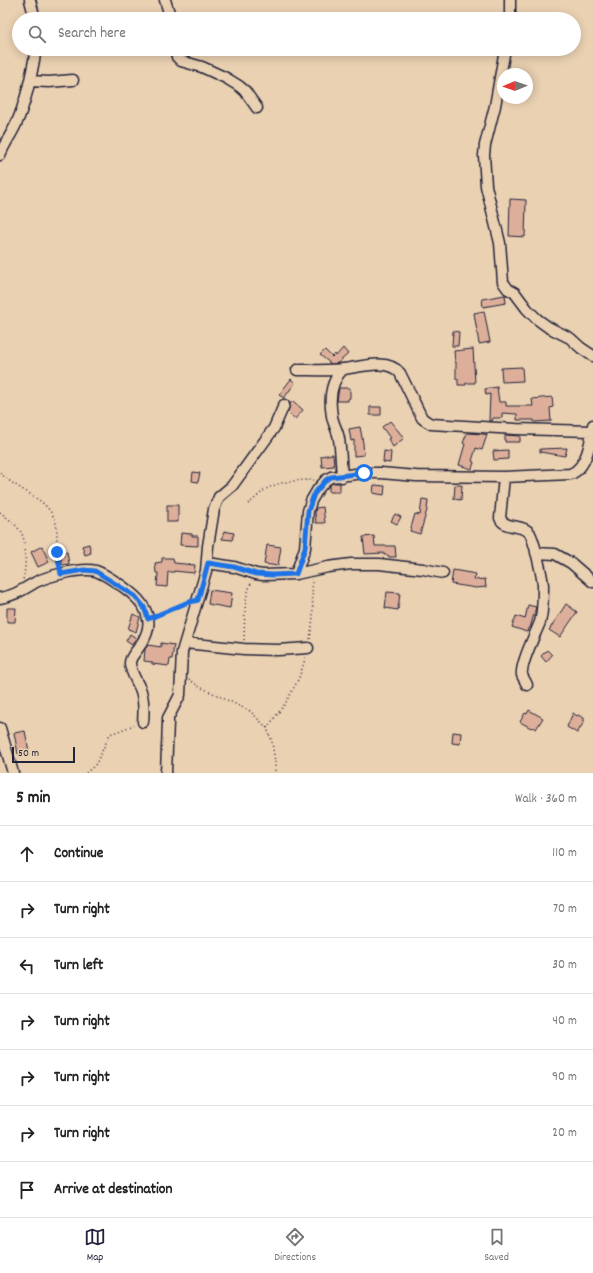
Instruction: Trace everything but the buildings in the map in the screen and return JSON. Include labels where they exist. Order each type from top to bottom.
[{"type":"street","points":[[30,0],[33,12]]},
{"type":"street","points":[[165,0],[169,12]]},
{"type":"street","points":[[510,0],[510,12]]},
{"type":"street","points":[[0,155],[6,140],[17,122],[30,82],[35,56]]},
{"type":"street","points":[[178,56],[181,61],[202,67],[239,86],[245,91],[257,108]]},
{"type":"street","points":[[504,56],[484,155],[486,186],[500,243],[503,282],[508,289],[515,293],[537,319],[548,327],[570,338],[580,348],[593,356]]},
{"type":"street","points":[[30,82],[73,80]]},
{"type":"street","points":[[296,574],[305,548],[308,511],[311,501],[314,494],[326,480],[331,477],[342,477],[364,473],[416,476],[570,474],[575,472],[586,456],[592,428],[516,429],[431,424],[422,418],[400,373],[395,368],[367,365],[343,369],[297,370]]},
{"type":"street","points":[[342,477],[339,440],[332,416],[331,396],[335,378],[343,369]]},
{"type":"street","points":[[166,773],[168,718],[180,695],[182,652],[208,563],[210,530],[214,509],[219,497],[237,480],[274,428],[284,405]]},
{"type":"street","points":[[504,476],[500,518],[505,524],[524,528],[530,533],[543,585],[540,621],[522,670],[522,676],[527,686]]},
{"type":"street","points":[[536,553],[555,554],[571,563],[593,582]]},
{"type":"street","points":[[208,563],[234,567],[256,574],[273,575],[296,574],[351,564],[378,564],[423,569],[443,573]]},
{"type":"street","points":[[0,598],[10,596],[37,582],[61,574],[84,570],[95,571],[135,596],[144,607],[148,619],[146,636],[132,657],[130,663],[141,693],[144,711],[143,722]]},
{"type":"street","points":[[185,643],[244,649],[278,650],[308,648]]},
{"type":"street","points":[[0,728],[13,773]]},
{"type":"path","points":[[0,473],[42,502],[55,520],[57,552],[61,574]]},
{"type":"path","points":[[248,504],[266,489],[276,485],[297,480],[326,480]]},
{"type":"path","points":[[0,512],[22,533],[25,546],[25,564],[24,576],[20,591]]},
{"type":"path","points":[[244,649],[246,600],[256,574]]},
{"type":"path","points":[[148,619],[186,603],[198,600]]},
{"type":"path","points":[[181,674],[198,686],[250,711],[267,728],[272,742],[275,773]]},
{"type":"path","points":[[86,773],[96,764],[110,734],[143,722]]},
{"type":"route","points":[[57,552],[61,574],[84,570],[95,571],[135,596],[144,607],[148,619],[186,603],[198,600],[208,563],[234,567],[256,574],[296,574],[305,548],[308,511],[314,494],[326,480],[331,477],[342,477],[364,473]]}]
